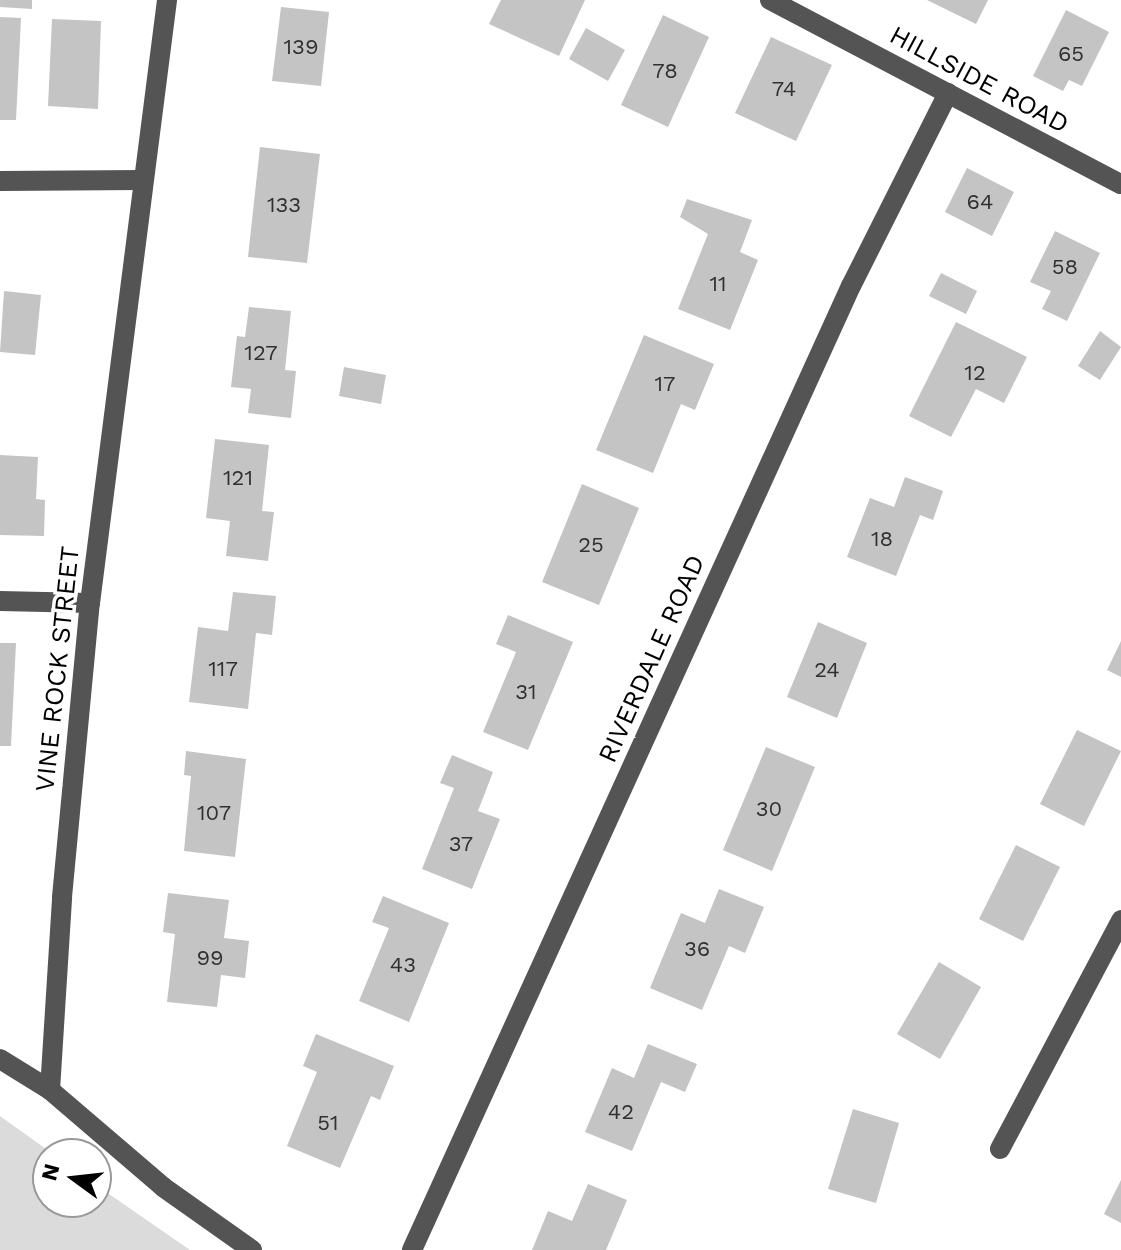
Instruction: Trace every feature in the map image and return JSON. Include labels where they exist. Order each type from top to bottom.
[{"type":"street","name":"VINE ROCK STREET","points":[[50,1090],[58,940],[90,603],[141,180],[167,0]]},
{"type":"street","name":"HILLSIDE ROAD","points":[[770,0],[1121,184]]},
{"type":"street","name":"RIVERDALE ROAD","points":[[412,1250],[807,382],[948,93]]},
{"type":"street","points":[[0,181],[141,180]]},
{"type":"street","points":[[0,601],[90,603]]},
{"type":"street","points":[[1000,1149],[1121,920]]},
{"type":"street","points":[[0,1059],[50,1090],[163,1187],[252,1250]]},
{"type":"shaded area","points":[[0,1116],[32,1139],[32,1218],[112,1218],[112,1196],[190,1250],[0,1250]]},
{"type":"building","points":[[0,0],[32,0],[32,9],[0,7]]},
{"type":"building","points":[[501,0],[585,0],[559,56],[489,24]]},
{"type":"building","points":[[927,0],[988,0],[976,24]]},
{"type":"building","points":[[281,7],[329,12],[321,86],[272,81]]},
{"type":"building","points":[[1066,10],[1109,32],[1082,86],[1069,80],[1063,91],[1033,76]]},
{"type":"building","points":[[663,15],[709,37],[668,127],[621,105]]},
{"type":"building","points":[[0,17],[21,18],[16,120],[0,120]]},
{"type":"building","points":[[52,19],[101,21],[98,109],[48,106]]},
{"type":"building","points":[[586,28],[625,50],[608,81],[569,59]]},
{"type":"building","points":[[771,37],[832,65],[796,141],[735,113]]},
{"type":"building","points":[[260,147],[320,154],[307,263],[248,257]]},
{"type":"building","points":[[967,168],[1014,192],[992,236],[945,212]]},
{"type":"building","points":[[687,199],[752,220],[740,252],[758,260],[730,330],[678,309],[708,234],[680,217]]},
{"type":"building","points":[[1055,231],[1100,253],[1067,321],[1042,309],[1051,291],[1030,282]]},
{"type":"building","points":[[941,273],[977,291],[966,314],[929,296]]},
{"type":"building","points":[[4,291],[41,295],[35,355],[0,352]]},
{"type":"building","points":[[249,307],[291,311],[285,370],[296,371],[291,418],[248,413],[251,389],[231,387],[237,336],[245,337]]},
{"type":"building","points":[[956,322],[1027,357],[1004,403],[976,389],[951,437],[909,416]]},
{"type":"building","points":[[1100,331],[1121,347],[1100,380],[1078,366]]},
{"type":"building","points":[[644,335],[714,364],[695,410],[681,404],[653,473],[596,450]]},
{"type":"building","points":[[344,367],[386,375],[381,404],[339,396]]},
{"type":"building","points":[[215,439],[269,445],[262,511],[274,512],[268,561],[226,556],[230,521],[206,518]]},
{"type":"building","points":[[0,455],[38,457],[36,499],[45,500],[44,536],[0,535]]},
{"type":"building","points":[[905,477],[943,491],[933,520],[920,515],[896,576],[847,557],[870,498],[894,507]]},
{"type":"building","points":[[582,484],[639,508],[599,605],[542,582]]},
{"type":"building","points":[[233,592],[276,596],[272,635],[256,633],[248,709],[189,702],[198,627],[228,631]]},
{"type":"building","points":[[508,615],[573,642],[528,750],[483,732],[516,652],[496,644]]},
{"type":"building","points":[[818,622],[867,643],[837,718],[787,697]]},
{"type":"building","points":[[1121,641],[1121,677],[1107,670]]},
{"type":"building","points":[[0,643],[16,643],[11,746],[0,746]]},
{"type":"building","points":[[1077,730],[1121,751],[1084,826],[1040,804]]},
{"type":"building","points":[[766,747],[815,767],[772,871],[723,850]]},
{"type":"building","points":[[186,751],[246,759],[235,857],[184,851],[191,776],[184,775]]},
{"type":"building","points":[[452,755],[493,772],[478,811],[500,819],[472,889],[422,869],[454,788],[440,783]]},
{"type":"building","points":[[1016,845],[1060,867],[1023,941],[979,919]]},
{"type":"building","points":[[719,889],[764,907],[745,953],[729,946],[702,1010],[650,988],[681,913],[705,923]]},
{"type":"building","points":[[168,893],[229,900],[224,938],[249,941],[245,978],[221,975],[217,1007],[167,1002],[175,934],[163,932]]},
{"type":"building","points":[[383,896],[449,923],[409,1022],[359,1001],[389,928],[372,922]]},
{"type":"building","points":[[939,962],[981,987],[940,1059],[897,1034]]},
{"type":"building","points":[[316,1034],[394,1066],[380,1100],[371,1096],[340,1168],[287,1146],[317,1072],[303,1066]]},
{"type":"building","points":[[648,1044],[697,1064],[685,1092],[661,1082],[632,1151],[585,1132],[612,1068],[634,1078]]},
{"type":"building","points":[[853,1109],[899,1123],[876,1203],[828,1189]]},
{"type":"building","points":[[1121,1180],[1121,1223],[1104,1214]]},
{"type":"building","points":[[588,1184],[627,1200],[606,1250],[532,1250],[548,1211],[572,1221]]}]
